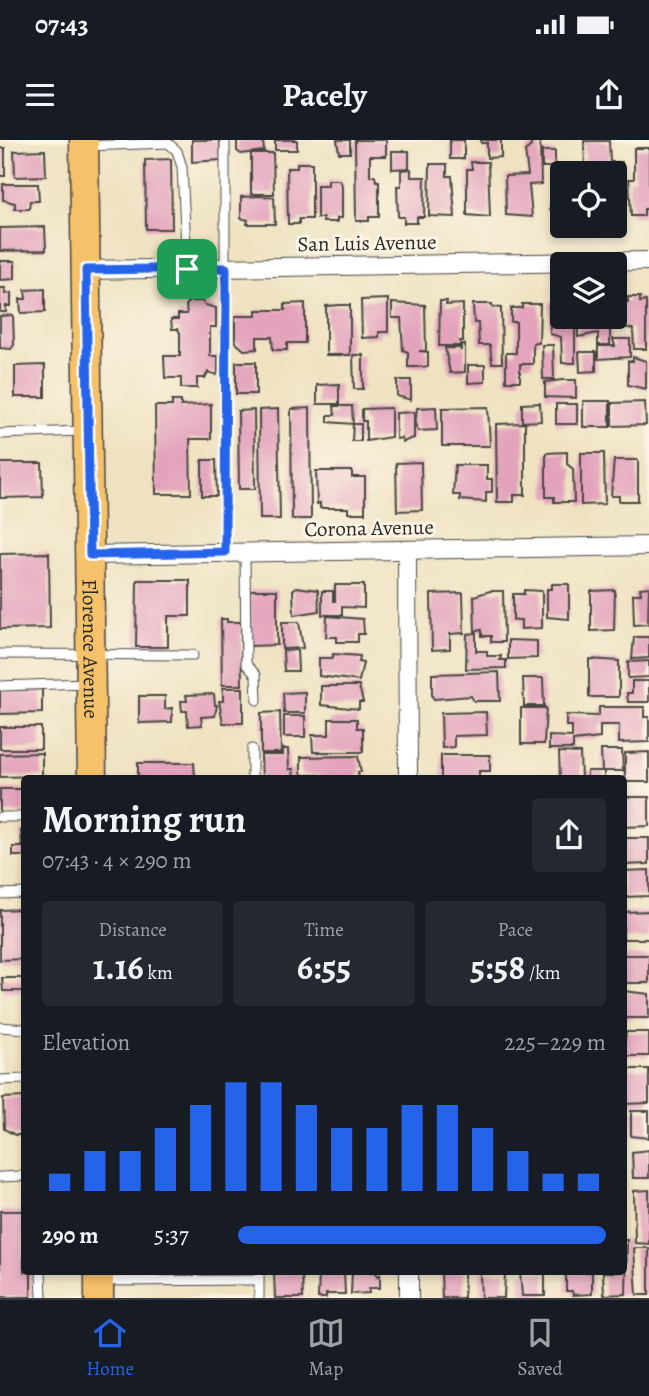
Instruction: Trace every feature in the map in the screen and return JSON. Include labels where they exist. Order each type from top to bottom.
[{"type":"main road","name":"Florence Avenue","points":[[84,143],[92,775]]},
{"type":"street","name":"San Luis Avenue","points":[[86,270],[649,261]]},
{"type":"street","name":"Corona Avenue","points":[[90,555],[649,546]]},
{"type":"street","points":[[407,550],[408,775]]},
{"type":"street","points":[[409,1275],[409,1298]]},
{"type":"lane","points":[[225,140],[225,552]]},
{"type":"lane","points":[[84,143],[168,143],[177,152],[182,167],[187,269]]},
{"type":"lane","points":[[0,434],[88,430]]},
{"type":"lane","points":[[245,552],[246,664],[256,675],[257,700]]},
{"type":"lane","points":[[0,654],[193,655]]},
{"type":"lane","points":[[0,687],[91,683]]},
{"type":"lane","points":[[252,749],[252,775]]},
{"type":"lane","points":[[0,817],[21,817]]},
{"type":"lane","points":[[0,894],[21,893]]},
{"type":"lane","points":[[0,1027],[21,1029]]},
{"type":"lane","points":[[0,1080],[21,1079]]},
{"type":"lane","points":[[0,1177],[21,1176]]},
{"type":"lane","points":[[41,1275],[42,1298]]},
{"type":"lane","points":[[99,1284],[259,1276],[259,1298]]},
{"type":"building","points":[[192,140],[220,140],[221,160],[192,162]]},
{"type":"building","points":[[237,140],[263,140],[264,151],[241,154],[237,151]]},
{"type":"building","points":[[275,140],[297,140],[297,150],[275,150]]},
{"type":"building","points":[[337,140],[350,140],[350,153],[339,153]]},
{"type":"building","points":[[355,140],[386,140],[386,156],[370,156],[370,176],[375,176],[376,181],[379,181],[379,217],[369,217],[369,221],[356,221]]},
{"type":"building","points":[[450,140],[464,140],[464,159],[450,159]]},
{"type":"building","points":[[481,140],[501,140],[501,157],[487,158],[487,143],[481,143]]},
{"type":"building","points":[[531,140],[540,140],[541,184],[529,185],[532,217],[506,215],[505,176],[528,175],[525,151],[531,146]]},
{"type":"building","points":[[584,141],[609,141],[610,161],[585,161]]},
{"type":"building","points":[[0,148],[5,148],[5,176],[0,176]]},
{"type":"building","points":[[634,148],[649,148],[649,209],[644,209],[644,216],[631,216],[629,179],[634,179]]},
{"type":"building","points":[[45,150],[46,176],[15,177],[14,151]]},
{"type":"building","points":[[392,151],[409,151],[409,168],[392,169]]},
{"type":"building","points":[[542,151],[555,151],[555,161],[550,161],[550,167],[542,167]]},
{"type":"building","points":[[251,153],[273,153],[274,194],[251,194]]},
{"type":"building","points":[[171,159],[172,229],[146,229],[145,160]]},
{"type":"building","points":[[471,162],[488,162],[490,217],[467,215],[467,169],[472,169]]},
{"type":"building","points":[[297,163],[312,163],[312,219],[299,219],[299,224],[288,224],[287,168],[297,168]]},
{"type":"building","points":[[430,164],[447,164],[447,176],[452,176],[455,217],[429,216]]},
{"type":"building","points":[[411,169],[411,177],[425,177],[424,217],[417,217],[417,223],[404,223],[404,217],[398,217],[397,186],[401,186],[401,170]]},
{"type":"building","points":[[328,180],[340,180],[342,185],[342,218],[337,218],[337,222],[323,222],[323,218],[317,218],[317,185],[328,185]]},
{"type":"building","points":[[3,184],[38,184],[39,201],[30,201],[29,209],[15,209],[15,203],[3,200]]},
{"type":"building","points":[[241,197],[274,197],[275,224],[247,224],[248,220],[241,218]]},
{"type":"building","points":[[45,227],[46,250],[0,251],[0,228]]},
{"type":"building","points":[[0,261],[15,261],[15,279],[0,280]]},
{"type":"building","points":[[0,288],[5,288],[5,294],[11,293],[11,306],[6,306],[6,312],[0,312]]},
{"type":"building","points":[[45,289],[45,312],[21,313],[20,299],[26,299],[25,290]]},
{"type":"building","points":[[628,297],[640,297],[640,302],[646,301],[646,349],[634,349],[633,329],[627,328]]},
{"type":"building","points":[[388,299],[388,332],[379,332],[379,337],[362,338],[361,300]]},
{"type":"building","points":[[189,301],[202,301],[205,305],[216,308],[216,327],[210,327],[210,356],[218,356],[218,372],[217,375],[208,372],[205,378],[197,378],[197,388],[181,388],[181,378],[165,378],[164,356],[180,356],[180,333],[178,329],[172,329],[171,319],[178,319],[178,314],[187,314],[186,306]]},
{"type":"building","points":[[440,301],[447,301],[446,305],[463,304],[463,341],[460,341],[460,346],[439,346]]},
{"type":"building","points":[[305,303],[305,343],[287,343],[287,350],[273,350],[272,337],[257,337],[257,349],[244,350],[235,342],[235,316],[256,316],[256,310],[285,310],[285,304]]},
{"type":"building","points":[[392,303],[425,305],[426,351],[419,351],[428,352],[428,367],[408,367],[408,352],[403,350],[401,318],[392,318]]},
{"type":"building","points":[[549,303],[550,329],[575,329],[575,363],[562,363],[561,337],[550,334]]},
{"type":"building","points":[[473,304],[492,304],[492,307],[501,308],[502,363],[492,363],[490,345],[479,345],[478,323],[474,323]]},
{"type":"building","points":[[522,304],[540,304],[539,343],[533,343],[533,364],[520,364],[520,381],[506,381],[506,353],[516,353],[516,322],[511,322],[511,308],[522,308]]},
{"type":"building","points":[[350,305],[350,355],[326,355],[326,306]]},
{"type":"building","points":[[13,315],[14,345],[11,349],[0,348],[0,316]]},
{"type":"building","points":[[578,329],[610,329],[610,345],[598,345],[598,333],[578,337]]},
{"type":"building","points":[[613,339],[630,339],[630,357],[598,359],[598,346],[615,346]]},
{"type":"building","points":[[461,344],[465,344],[465,372],[450,373],[445,348],[460,348],[461,351]]},
{"type":"building","points":[[542,345],[553,345],[554,379],[543,379]]},
{"type":"building","points":[[579,352],[596,352],[596,371],[580,372]]},
{"type":"building","points":[[353,355],[363,355],[363,389],[354,389]]},
{"type":"building","points":[[633,357],[646,361],[646,389],[628,385],[628,361],[633,361]]},
{"type":"building","points":[[236,362],[256,362],[256,394],[236,394]]},
{"type":"building","points":[[45,365],[45,397],[15,397],[15,366]]},
{"type":"building","points":[[468,365],[485,365],[485,382],[468,383]]},
{"type":"building","points":[[397,380],[411,380],[411,400],[397,396]]},
{"type":"building","points":[[576,380],[576,398],[545,397],[545,382]]},
{"type":"building","points":[[339,384],[339,404],[317,404],[317,385]]},
{"type":"building","points":[[172,401],[181,401],[181,406],[211,404],[211,439],[190,439],[191,494],[156,494],[155,406],[172,406]]},
{"type":"building","points":[[583,401],[610,401],[610,427],[583,427]]},
{"type":"building","points":[[645,402],[646,425],[612,426],[612,403]]},
{"type":"building","points":[[540,403],[541,421],[522,422],[522,404]]},
{"type":"building","points":[[556,404],[577,404],[577,424],[556,424]]},
{"type":"building","points":[[334,406],[352,406],[353,424],[328,422],[328,415],[335,415]]},
{"type":"building","points":[[436,407],[437,430],[418,431],[415,424],[417,408]]},
{"type":"building","points":[[488,407],[490,446],[442,446],[442,408]]},
{"type":"building","points":[[310,408],[311,519],[292,519],[291,409]]},
{"type":"building","points":[[391,408],[391,437],[366,441],[366,421],[362,421],[362,409]]},
{"type":"building","points":[[278,409],[280,519],[260,519],[259,410]]},
{"type":"building","points":[[254,410],[255,489],[239,489],[238,411]]},
{"type":"building","points":[[414,412],[414,438],[402,442],[402,438],[396,439],[396,413]]},
{"type":"building","points":[[525,423],[525,495],[514,495],[514,502],[497,502],[496,424]]},
{"type":"building","points":[[353,424],[361,424],[361,441],[352,441]]},
{"type":"building","points":[[567,452],[567,464],[573,469],[574,502],[554,502],[554,497],[546,497],[546,453]]},
{"type":"building","points":[[581,453],[604,453],[605,504],[581,505]]},
{"type":"building","points":[[202,460],[216,460],[217,496],[202,496]]},
{"type":"building","points":[[614,460],[638,460],[638,501],[619,501],[619,496],[611,496]]},
{"type":"building","points":[[421,462],[422,510],[397,511],[396,463]]},
{"type":"building","points":[[0,463],[42,463],[43,497],[0,498]]},
{"type":"building","points":[[455,465],[487,465],[487,479],[492,479],[492,492],[486,492],[486,502],[460,500],[460,495],[453,495]]},
{"type":"building","points":[[316,471],[352,471],[352,477],[365,477],[365,513],[348,513],[348,508],[320,508],[320,503],[317,504]]},
{"type":"building","points":[[49,553],[50,628],[0,629],[0,554]]},
{"type":"building","points":[[137,580],[190,580],[190,616],[168,616],[168,647],[136,647]]},
{"type":"building","points":[[552,584],[569,584],[569,619],[547,617],[547,589],[552,589]]},
{"type":"building","points":[[335,585],[364,585],[364,608],[342,607],[342,615],[322,615],[322,591],[333,591],[335,601]]},
{"type":"building","points":[[296,587],[318,590],[319,611],[294,615],[293,590]]},
{"type":"building","points":[[649,587],[648,624],[634,625],[633,594],[641,594],[640,588]]},
{"type":"building","points":[[250,590],[277,590],[277,645],[250,646]]},
{"type":"building","points":[[524,590],[542,591],[542,628],[521,629],[521,620],[513,620],[513,594],[524,594]]},
{"type":"building","points":[[615,590],[614,630],[591,631],[591,591]]},
{"type":"building","points":[[490,591],[503,591],[504,642],[491,642],[491,636],[482,636],[482,630],[475,631],[474,596]]},
{"type":"building","points":[[463,593],[464,633],[450,634],[450,649],[432,650],[431,594]]},
{"type":"building","points":[[327,616],[363,619],[364,634],[358,634],[358,642],[337,642],[337,637],[326,637]]},
{"type":"building","points":[[221,619],[241,622],[242,685],[222,685]]},
{"type":"building","points":[[282,622],[299,622],[303,648],[282,649]]},
{"type":"building","points":[[476,633],[476,651],[487,651],[487,656],[501,656],[500,660],[506,660],[506,668],[466,669],[467,634]]},
{"type":"building","points":[[634,637],[649,637],[649,658],[632,659]]},
{"type":"building","points":[[508,640],[537,641],[537,658],[508,659]]},
{"type":"building","points":[[297,650],[298,671],[284,671],[283,651]]},
{"type":"building","points":[[333,654],[360,656],[359,662],[363,663],[359,681],[319,676],[319,658],[333,658]]},
{"type":"building","points":[[589,659],[619,661],[619,697],[589,697]]},
{"type":"building","points":[[649,661],[649,677],[628,678],[628,662]]},
{"type":"building","points":[[499,672],[500,701],[474,701],[471,696],[434,699],[432,696],[432,674]]},
{"type":"building","points":[[523,678],[543,678],[544,706],[524,706]]},
{"type":"building","points":[[632,681],[649,681],[649,702],[628,702],[627,693],[632,693]]},
{"type":"building","points":[[321,686],[359,686],[363,702],[359,702],[359,709],[321,705]]},
{"type":"building","points":[[223,688],[243,688],[243,723],[223,723],[219,701],[223,701]]},
{"type":"building","points":[[42,689],[42,713],[0,714],[0,690]]},
{"type":"building","points":[[305,692],[305,713],[284,713],[283,693]]},
{"type":"building","points":[[214,694],[217,705],[215,716],[201,717],[202,725],[188,726],[187,711],[182,711],[181,701],[187,701],[186,695]]},
{"type":"building","points":[[139,696],[165,696],[165,709],[172,708],[172,722],[139,723]]},
{"type":"building","points":[[599,707],[644,707],[644,717],[649,717],[649,742],[619,743],[619,725],[600,725],[600,738],[573,741],[573,749],[549,749],[549,736],[572,737],[572,726],[566,726],[566,715],[599,716]]},
{"type":"building","points":[[521,708],[546,708],[544,744],[521,744]]},
{"type":"building","points":[[280,712],[281,753],[261,753],[261,713]]},
{"type":"building","points":[[486,712],[487,735],[454,736],[454,747],[442,748],[441,713]]},
{"type":"building","points":[[284,716],[305,716],[305,737],[284,737]]},
{"type":"building","points":[[329,719],[357,719],[357,728],[363,728],[363,752],[313,752],[312,735],[329,735]]},
{"type":"building","points":[[0,727],[41,727],[41,749],[0,749]]},
{"type":"building","points":[[283,749],[288,749],[289,769],[293,769],[294,775],[262,775],[261,755],[283,755]]},
{"type":"building","points":[[601,750],[622,750],[623,771],[587,775],[587,771],[602,771]]},
{"type":"building","points":[[559,752],[580,753],[581,775],[560,775]]},
{"type":"building","points":[[649,752],[649,782],[627,782],[625,753]]},
{"type":"building","points":[[42,753],[42,775],[0,777],[0,754]]},
{"type":"building","points":[[441,755],[490,755],[490,771],[479,771],[479,775],[441,775]]},
{"type":"building","points":[[358,756],[361,772],[358,772],[358,775],[302,775],[301,757]]},
{"type":"building","points":[[138,763],[194,763],[195,775],[138,775]]},
{"type":"building","points":[[0,789],[21,789],[21,813],[0,813]]},
{"type":"building","points":[[627,797],[649,797],[649,826],[627,827]]},
{"type":"building","points":[[627,838],[649,838],[649,864],[627,865]]},
{"type":"building","points":[[13,847],[21,847],[21,856],[13,856]]},
{"type":"building","points":[[649,870],[649,896],[627,897],[627,871]]},
{"type":"building","points":[[21,909],[21,959],[0,960],[0,910]]},
{"type":"building","points":[[649,911],[649,939],[627,939],[627,912]]},
{"type":"building","points":[[627,955],[649,955],[649,983],[627,983]]},
{"type":"building","points":[[2,978],[21,978],[21,991],[3,991]]},
{"type":"building","points":[[627,991],[649,994],[649,1018],[627,1018]]},
{"type":"building","points":[[627,1032],[649,1032],[649,1056],[627,1056]]},
{"type":"building","points":[[627,1069],[649,1069],[649,1103],[627,1104]]},
{"type":"building","points":[[21,1097],[21,1135],[4,1129],[3,1098]]},
{"type":"building","points":[[631,1111],[649,1111],[649,1138],[631,1136]]},
{"type":"building","points":[[649,1150],[649,1178],[633,1178],[632,1152]]},
{"type":"building","points":[[649,1190],[649,1244],[635,1243],[634,1191]]},
{"type":"building","points":[[0,1211],[21,1211],[21,1275],[31,1275],[31,1297],[0,1297]]},
{"type":"building","points":[[634,1248],[649,1248],[649,1295],[637,1295]]},
{"type":"building","points":[[274,1275],[302,1275],[303,1298],[275,1298]]},
{"type":"building","points":[[319,1275],[344,1275],[345,1294],[326,1294],[326,1298],[318,1298]]},
{"type":"building","points":[[352,1275],[380,1275],[380,1288],[369,1288],[369,1293],[351,1294]]},
{"type":"building","points":[[441,1275],[464,1275],[464,1298],[442,1298]]},
{"type":"building","points":[[480,1275],[505,1275],[504,1298],[481,1298]]},
{"type":"building","points":[[520,1275],[545,1275],[545,1296],[522,1296]]},
{"type":"building","points":[[566,1275],[592,1275],[592,1294],[573,1295],[572,1291],[566,1291]]},
{"type":"building","points":[[603,1275],[626,1275],[626,1294],[604,1295]]},
{"type":"route","points":[[226,268],[225,552],[90,555],[86,270],[187,269],[226,268]]}]
